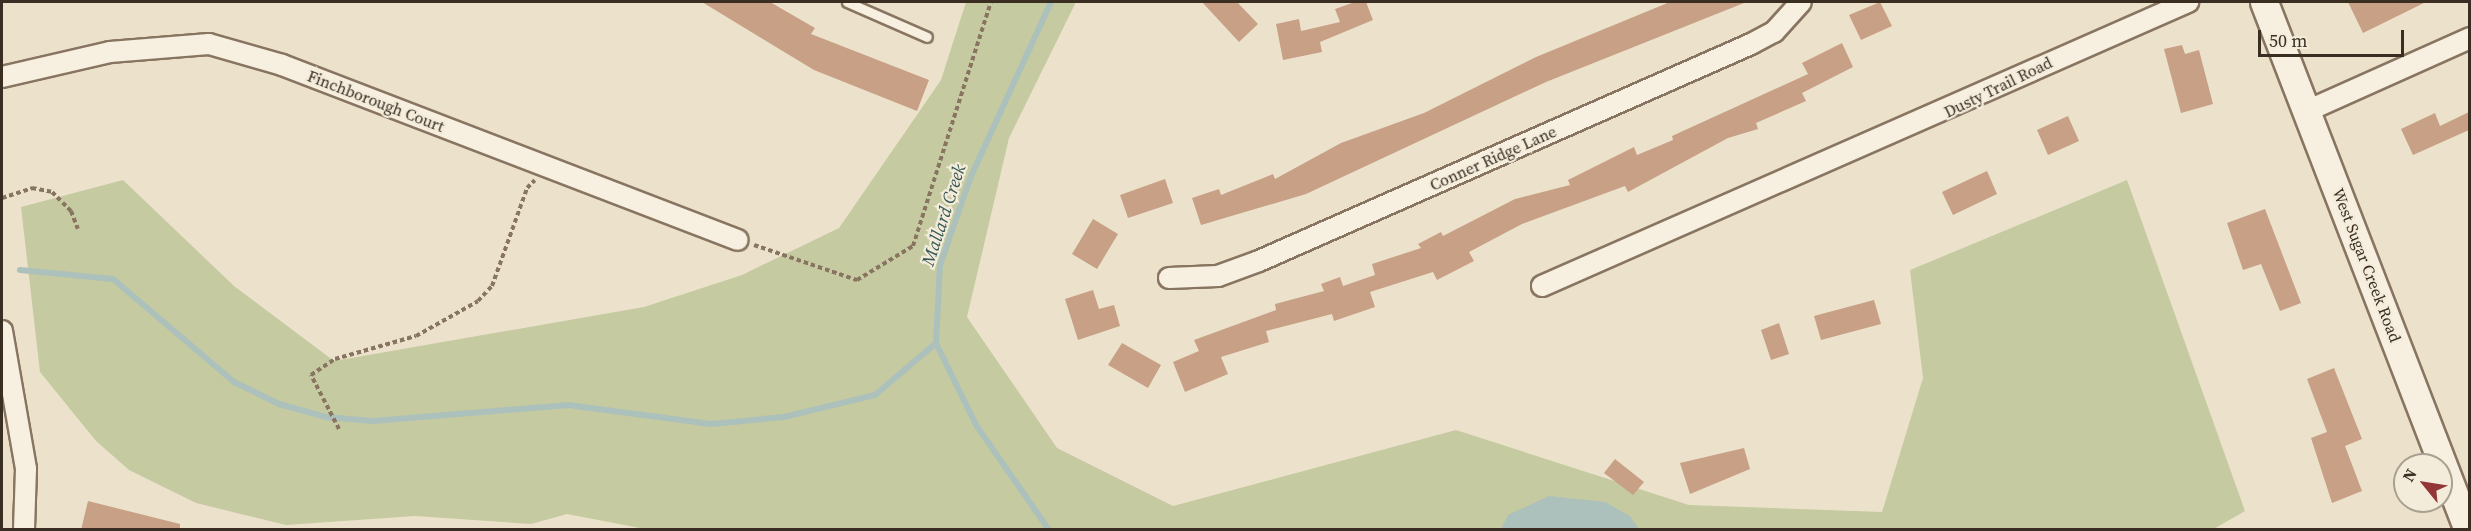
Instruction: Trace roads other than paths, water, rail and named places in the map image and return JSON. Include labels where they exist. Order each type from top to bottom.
[{"type":"main road","name":"West Sugar Creek Road","points":[[2264,2],[2468,530]]},
{"type":"street","name":"Conner Ridge Lane","points":[[1168,278],[1218,276],[1259,261],[1751,44],[1774,32],[1801,2]]},
{"type":"street","name":"Dusty Trail Road","points":[[1542,286],[1809,172],[2188,2]]},
{"type":"street","points":[[2307,111],[2469,38]]},
{"type":"street","name":"Finchborough Court","points":[[2,77],[110,52],[209,44],[282,65],[738,240]]},
{"type":"street","points":[[2,331],[26,469],[24,530]]},
{"type":"lane","points":[[847,2],[927,37]]},
{"type":"water","points":[[1549,496],[1605,502],[1630,516],[1639,529],[1501,529],[1508,515]]},
{"type":"waterway","name":"Mallard Creek","points":[[1049,530],[976,425],[936,343],[940,265],[971,176],[1051,2]]},
{"type":"waterway","points":[[20,270],[113,279],[234,382],[279,404],[326,417],[373,421],[568,405],[711,424],[784,417],[875,395],[936,343]]}]
